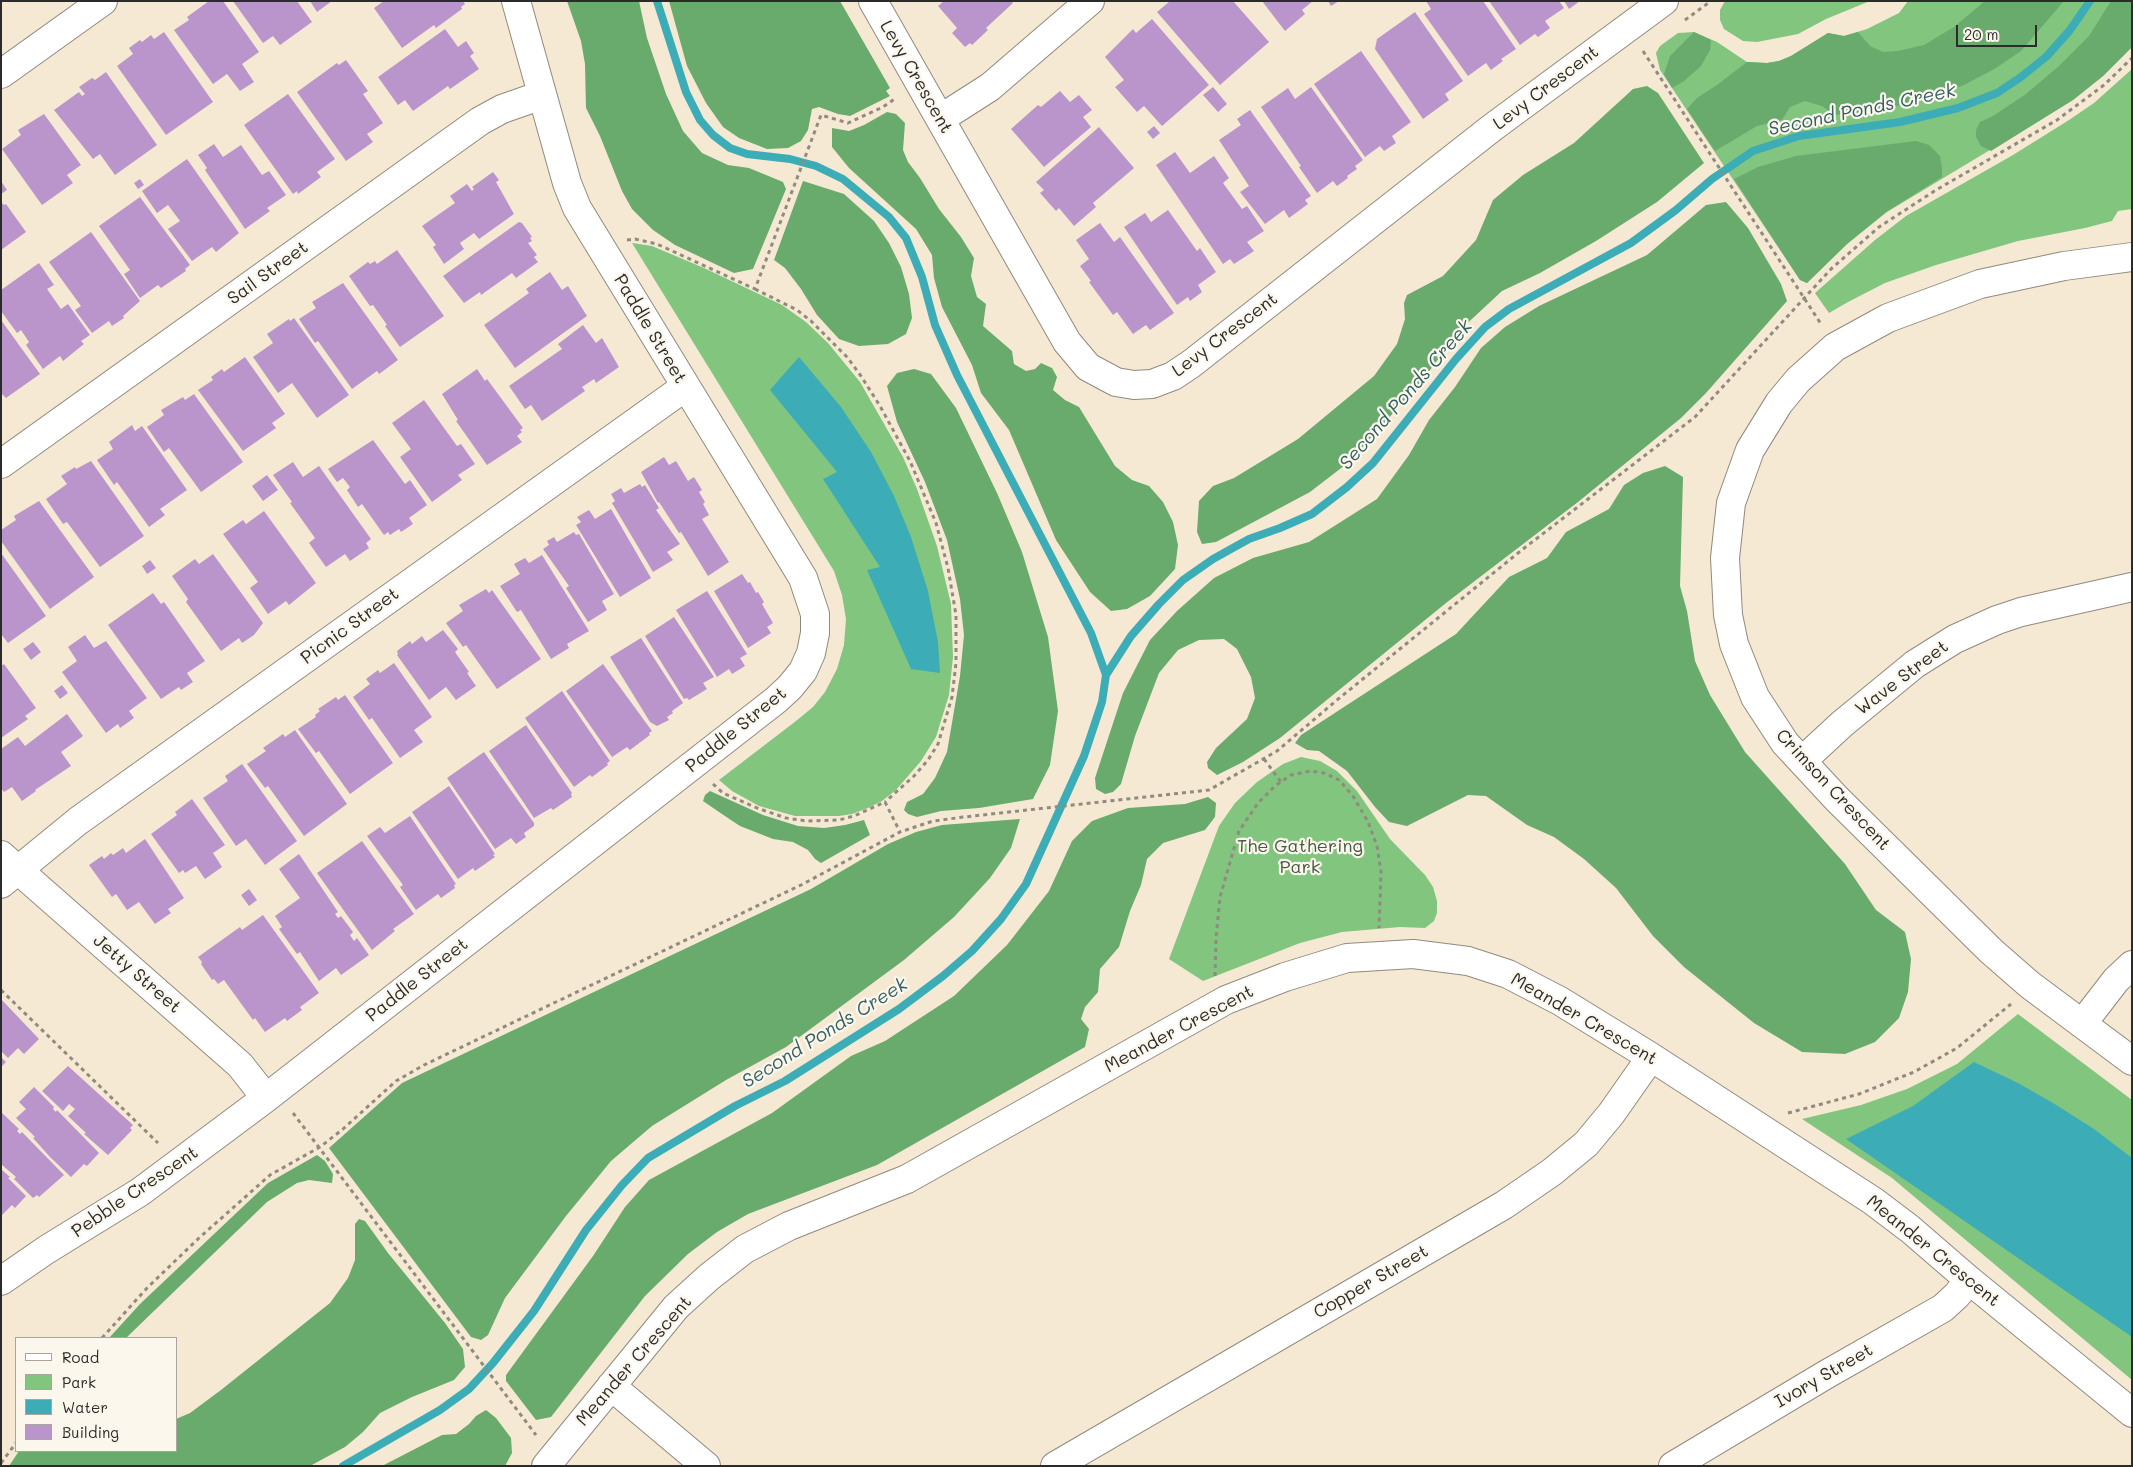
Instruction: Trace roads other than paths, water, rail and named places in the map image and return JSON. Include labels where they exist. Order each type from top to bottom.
[{"type":"street","points":[[1,74],[103,1]]},
{"type":"street","name":"Paddle Street","points":[[266,1098],[776,700],[790,688],[803,671],[811,653],[816,633],[815,614],[803,578],[577,208],[567,183],[516,1]]},
{"type":"street","name":"Levy Crescent","points":[[873,1],[1067,342],[1088,367],[1116,382],[1134,385],[1152,384],[1173,376],[1191,364],[1493,127],[1664,1]]},
{"type":"street","points":[[940,119],[990,87],[1090,1]]},
{"type":"street","name":"Sail Street","points":[[1,464],[480,121],[502,110],[542,95]]},
{"type":"street","name":"Crimson Crescent","points":[[2132,257],[2064,266],[1980,284],[1888,318],[1863,330],[1821,358],[1779,402],[1763,426],[1743,467],[1731,503],[1725,558],[1728,615],[1734,644],[1755,697],[1770,722],[1802,761],[1991,951],[2030,985],[2132,1062]]},
{"type":"street","name":"Picnic Street","points":[[7,870],[685,387]]},
{"type":"street","name":"Wave Street","points":[[1802,761],[1842,724],[1916,664],[1954,639],[1997,620],[2021,612],[2132,587]]},
{"type":"street","name":"Jetty Street","points":[[7,870],[240,1065],[266,1098]]},
{"type":"street","name":"Meander Crescent","points":[[546,1466],[676,1308],[709,1277],[745,1249],[789,1226],[907,1179],[1226,1000],[1285,977],[1347,958],[1413,954],[1468,961],[1508,974],[1560,1001],[1651,1057],[1873,1201],[1910,1228],[1969,1280],[2132,1413]]},
{"type":"street","points":[[2082,1024],[2116,980],[2132,965]]},
{"type":"street","name":"Copper Street","points":[[1055,1466],[1504,1205],[1552,1172],[1586,1144],[1611,1114],[1651,1057]]},
{"type":"street","name":"Pebble Crescent","points":[[1,1281],[46,1250],[140,1192],[266,1098]]},
{"type":"street","name":"Ivory Street","points":[[1673,1466],[1827,1374],[1943,1308],[1969,1280]]},
{"type":"street","points":[[610,1386],[706,1466]]},
{"type":"water","points":[[799,357],[841,407],[871,452],[894,496],[911,537],[928,591],[938,642],[940,673],[911,669],[867,570],[880,567],[823,479],[837,472],[770,390]]},
{"type":"water","points":[[1974,1062],[2018,1083],[2053,1103],[2094,1129],[2132,1158],[2132,1337],[1846,1139],[1913,1106]]},
{"type":"waterway","points":[[657,1],[686,92],[700,120],[713,135],[730,148],[747,154],[790,159],[816,166],[843,179],[889,217],[906,238],[922,277],[935,325],[957,375],[1091,633],[1106,675]]},
{"type":"waterway","name":"Second Ponds Creek","points":[[343,1466],[440,1410],[469,1389],[493,1363],[534,1311],[586,1230],[622,1185],[648,1158],[735,1106],[785,1081],[899,1009],[943,976],[972,951],[1001,919],[1026,884],[1084,756],[1102,702],[1106,675],[1131,636],[1183,580],[1213,559],[1249,539],[1312,514],[1347,487],[1373,463],[1456,359],[1485,327],[1509,309],[1631,243],[1676,210],[1712,179],[1753,151],[1799,136],[1900,122],[1958,108],[1997,93],[2047,56],[2070,30],[2090,1]]},
{"type":"park label","name":"The Gathering Park","points":[[1300,856]]}]
